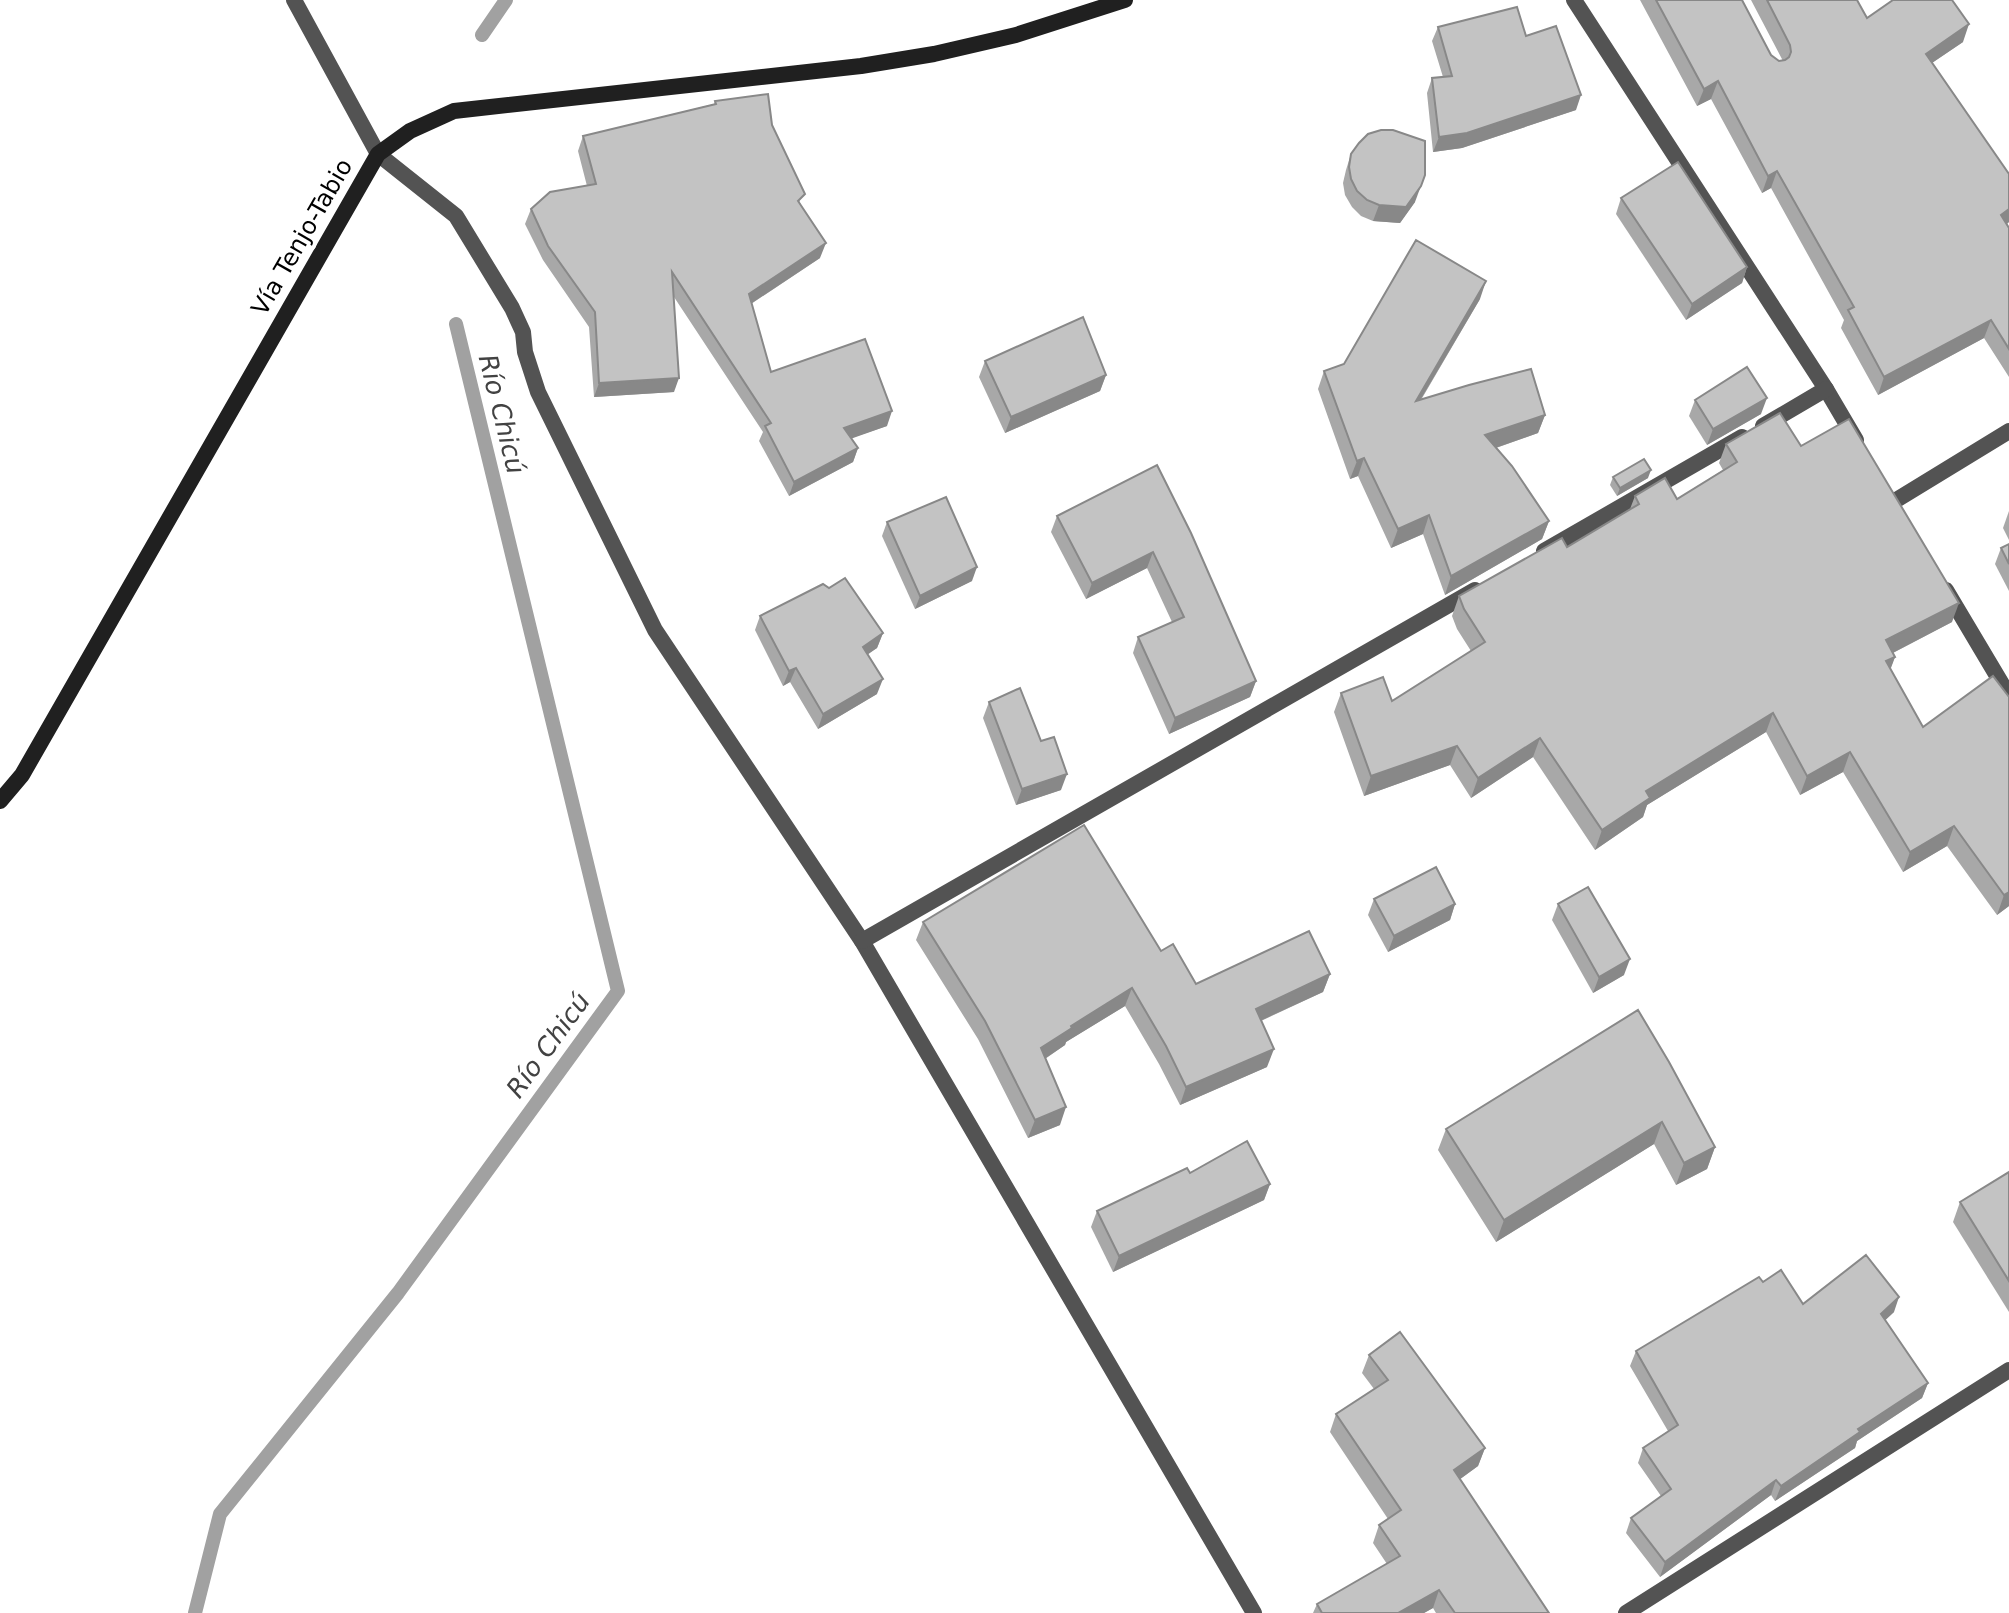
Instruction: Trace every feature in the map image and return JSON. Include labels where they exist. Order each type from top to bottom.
[{"type":"main road","name":"Vía Tenjo-Tabio","points":[[0,801],[22,775],[378,154],[410,131],[454,111],[861,66],[934,54],[1016,35],[1125,0]]},
{"type":"street","points":[[294,0],[378,154],[456,216],[512,308],[523,332],[525,352],[538,392],[655,630],[862,941],[1254,1613]]},
{"type":"street","points":[[1574,0],[1826,389],[1863,452]]},
{"type":"street","points":[[1523,563],[1826,389]]},
{"type":"street","points":[[1893,502],[2009,431]]},
{"type":"street","points":[[862,941],[1496,578]]},
{"type":"street","points":[[1939,580],[2009,696]]},
{"type":"street","points":[[1626,1613],[2009,1370]]},
{"type":"building","points":[[1656,0],[1742,0],[1771,55],[1779,61],[1789,57],[1790,45],[1767,0],[1857,0],[1867,18],[1893,0],[1952,0],[1969,24],[1926,54],[2009,174],[2009,209],[2001,215],[2009,228],[2009,349],[1991,320],[1884,377],[1848,310],[1854,307],[1777,171],[1768,176],[1718,81],[1704,89]]},
{"type":"building","points":[[1517,7],[1526,36],[1556,26],[1581,95],[1467,133],[1439,137],[1432,78],[1452,76],[1438,27]]},
{"type":"building","points":[[768,94],[772,125],[805,194],[798,201],[826,243],[749,294],[771,372],[865,339],[892,411],[844,428],[858,448],[794,482],[765,426],[771,423],[672,272],[679,378],[599,383],[595,312],[548,246],[531,209],[550,192],[596,184],[583,136],[716,104],[715,101]]},
{"type":"building","points":[[1393,130],[1425,141],[1425,175],[1406,207],[1379,205],[1367,200],[1357,191],[1351,179],[1351,154],[1368,134]]},
{"type":"building","points":[[1678,162],[1747,267],[1692,304],[1621,198]]},
{"type":"building","points":[[1416,240],[1486,281],[1416,401],[1531,369],[1545,415],[1485,435],[1512,466],[1549,521],[1451,576],[1429,515],[1398,529],[1364,458],[1357,461],[1324,371],[1344,364]]},
{"type":"building","points":[[1083,317],[1106,375],[1011,417],[985,361]]},
{"type":"building","points":[[1747,367],[1767,398],[1713,429],[1695,400]]},
{"type":"building","points":[[1780,413],[1801,446],[1849,419],[1959,603],[1886,640],[1895,657],[1886,661],[1923,727],[1993,676],[2009,697],[2009,892],[2004,895],[1954,826],[1910,852],[1850,752],[1807,776],[1773,713],[1646,791],[1650,798],[1602,830],[1540,738],[1478,778],[1457,746],[1371,776],[1341,693],[1383,677],[1392,701],[1485,642],[1459,596],[1562,538],[1567,547],[1639,504],[1635,496],[1665,478],[1677,499],[1737,462],[1726,444]]},
{"type":"building","points":[[1644,459],[1651,470],[1620,488],[1613,477]]},
{"type":"building","points":[[1157,465],[1191,533],[1256,681],[1175,718],[1138,637],[1184,617],[1153,552],[1092,583],[1057,516]]},
{"type":"building","points":[[946,497],[977,567],[920,596],[887,522]]},
{"type":"building","points":[[2009,544],[2009,564],[2001,548]]},
{"type":"building","points":[[845,578],[883,633],[863,647],[883,679],[823,714],[796,668],[789,671],[760,616],[823,584],[829,588]]},
{"type":"building","points":[[1020,688],[1041,741],[1054,737],[1067,774],[1022,789],[989,702]]},
{"type":"building","points":[[1084,825],[1161,951],[1173,944],[1196,984],[1309,931],[1330,974],[1256,1009],[1274,1049],[1186,1087],[1132,988],[1041,1048],[1066,1107],[1035,1120],[985,1021],[923,922]]},
{"type":"building","points":[[1436,867],[1455,904],[1394,936],[1374,899]]},
{"type":"building","points":[[1588,887],[1630,959],[1599,977],[1558,904]]},
{"type":"building","points":[[1638,1010],[1715,1147],[1684,1163],[1662,1122],[1504,1220],[1446,1129]]},
{"type":"building","points":[[1247,1141],[1270,1184],[1119,1256],[1097,1211],[1187,1168],[1190,1173]]},
{"type":"building","points":[[2009,1172],[2009,1281],[1960,1202]]},
{"type":"building","points":[[1866,1255],[1899,1297],[1881,1314],[1928,1383],[1858,1429],[1860,1432],[1781,1486],[1776,1480],[1665,1562],[1631,1518],[1671,1489],[1643,1448],[1678,1425],[1636,1351],[1759,1277],[1763,1282],[1781,1270],[1803,1304]]},
{"type":"building","points":[[1400,1332],[1485,1448],[1454,1470],[1549,1613],[1455,1613],[1439,1590],[1398,1613],[1322,1613],[1317,1604],[1400,1556],[1379,1525],[1401,1510],[1336,1414],[1388,1380],[1369,1355]]},
{"type":"waterway","name":"Río Chicú","points":[[482,35],[506,0]]},
{"type":"waterway","name":"Río Chicú","points":[[195,1613],[220,1514],[398,1293],[618,991],[456,324]]}]
